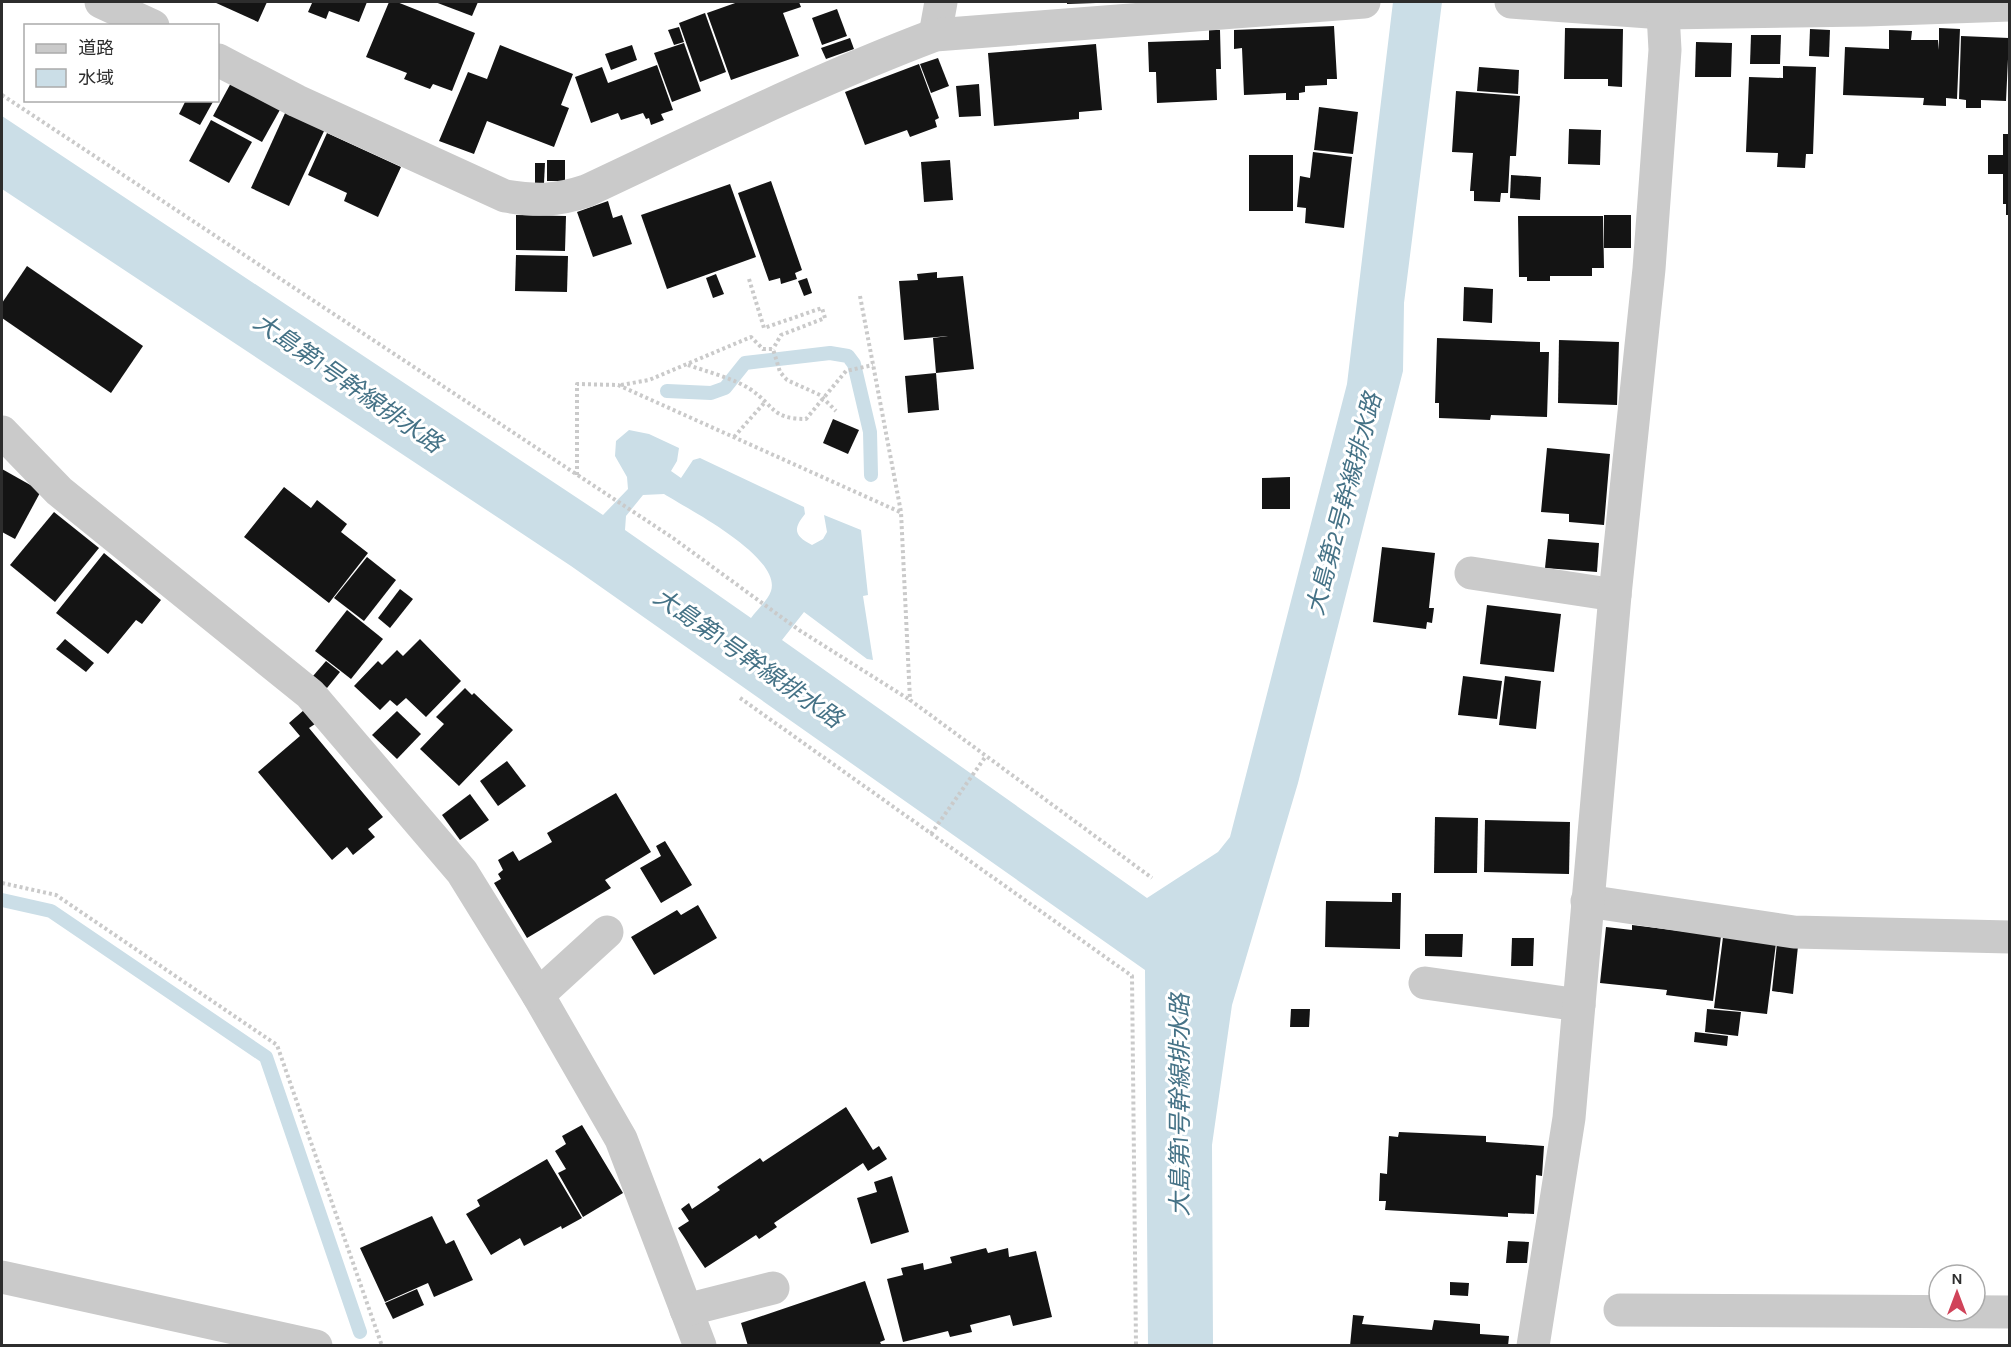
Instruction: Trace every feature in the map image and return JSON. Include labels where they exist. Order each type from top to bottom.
[{"type":"street","points":[[101,2],[149,24]]},
{"type":"street","points":[[935,35],[941,2]]},
{"type":"street","points":[[219,61],[297,101],[462,177],[505,196],[530,200],[562,198],[586,191],[773,104],[935,35],[1364,2]]},
{"type":"street","points":[[1511,2],[1663,13],[2010,5]]},
{"type":"street","points":[[1533,1346],[1569,1118],[1615,595],[1648,269],[1665,50],[1663,13]]},
{"type":"street","points":[[2,432],[59,491],[310,694],[462,872],[538,995],[621,1139],[700,1346]]},
{"type":"street","points":[[1471,573],[1615,595]]},
{"type":"street","points":[[1587,901],[1794,932],[2010,937]]},
{"type":"street","points":[[538,995],[607,932]]},
{"type":"street","points":[[1425,983],[1579,1005]]},
{"type":"street","points":[[2,1277],[316,1346]]},
{"type":"street","points":[[686,1310],[773,1288]]},
{"type":"street","points":[[1620,1310],[2010,1312]]},
{"type":"path","points":[[2,95],[640,516],[799,630],[910,700],[1152,878]]},
{"type":"path","points":[[749,279],[764,328],[822,308],[825,318],[781,335],[773,349],[778,369],[787,380],[823,398],[836,411]]},
{"type":"path","points":[[860,296],[901,512],[910,700]]},
{"type":"path","points":[[578,475],[578,384],[618,385],[649,380],[751,337],[763,350],[773,349]]},
{"type":"path","points":[[687,364],[749,388],[782,417],[806,419],[846,371],[873,365]]},
{"type":"path","points":[[618,385],[901,512]]},
{"type":"path","points":[[734,437],[765,402]]},
{"type":"path","points":[[740,698],[1132,976],[1136,1346]]},
{"type":"path","points":[[932,833],[986,756]]},
{"type":"path","points":[[2,883],[56,895],[277,1045],[381,1346]]},
{"type":"water","points":[[1393,2],[1442,2],[1404,303],[1403,371],[1298,783],[1232,1005],[1212,1145],[1213,1345],[1148,1345],[1145,970],[571,566],[2,189],[2,116],[603,515],[628,489],[627,477],[615,456],[616,441],[629,430],[649,434],[679,448],[677,461],[671,471],[681,478],[693,460],[700,458],[804,507],[805,514],[798,524],[797,532],[802,539],[812,545],[823,539],[827,532],[824,515],[861,530],[868,595],[863,596],[873,660],[867,659],[804,612],[782,640],[1147,898],[1218,852],[1230,837],[1347,384]],"holes":[[[664,494],[731,535],[762,564],[771,578],[771,591],[751,618],[625,530],[626,516],[643,495]]]},
{"type":"building","points":[[214,2],[267,2],[258,22]]},
{"type":"building","points":[[307,2],[367,2],[359,22],[329,11],[326,19],[308,12],[312,3]]},
{"type":"building","points":[[389,2],[397,2],[475,33],[452,91],[433,84],[430,89],[404,79],[407,73],[366,57]]},
{"type":"building","points":[[435,2],[478,2],[472,16]]},
{"type":"building","points":[[738,2],[799,2],[801,7],[783,13],[799,56],[731,80],[707,13]]},
{"type":"building","points":[[1067,2],[1096,2],[1096,3],[1067,4]]},
{"type":"building","points":[[837,9],[847,36],[822,45],[812,18]]},
{"type":"building","points":[[705,13],[726,72],[700,82],[679,23]]},
{"type":"building","points":[[1334,26],[1337,79],[1327,79],[1327,85],[1305,86],[1305,92],[1299,93],[1299,100],[1286,100],[1286,93],[1244,95],[1242,48],[1234,49],[1234,30]]},
{"type":"building","points":[[679,27],[684,42],[674,45],[668,30]]},
{"type":"building","points":[[1565,28],[1623,29],[1622,87],[1608,86],[1608,79],[1564,79]]},
{"type":"building","points":[[1939,28],[1960,29],[1957,99],[1946,98],[1946,106],[1923,105],[1924,98],[1843,95],[1845,47],[1889,49],[1889,30],[1912,31],[1911,40],[1938,40],[1939,50]]},
{"type":"building","points":[[1810,29],[1830,30],[1829,57],[1809,56]]},
{"type":"building","points":[[1209,30],[1220,30],[1221,69],[1216,69],[1217,100],[1157,103],[1156,72],[1149,72],[1148,42],[1209,40]]},
{"type":"building","points":[[1751,35],[1781,35],[1780,64],[1750,64]]},
{"type":"building","points":[[1961,36],[2009,38],[2006,101],[1981,100],[1981,108],[1966,108],[1966,100],[1959,99]]},
{"type":"building","points":[[850,38],[854,49],[826,59],[821,48]]},
{"type":"building","points":[[1696,42],[1732,43],[1731,77],[1695,77]]},
{"type":"building","points":[[684,43],[701,91],[672,102],[654,53]]},
{"type":"building","points":[[1096,44],[1102,110],[1079,112],[1079,119],[994,126],[988,53]]},
{"type":"building","points":[[500,45],[573,74],[561,105],[569,108],[554,147],[487,121],[474,154],[439,141],[468,72],[487,79]]},
{"type":"building","points":[[632,45],[637,60],[611,70],[605,54]]},
{"type":"building","points":[[938,58],[949,86],[931,93],[920,64]]},
{"type":"building","points":[[919,64],[939,118],[935,120],[937,127],[910,137],[907,130],[865,145],[845,92]]},
{"type":"building","points":[[657,65],[673,110],[661,114],[664,120],[651,125],[649,118],[646,119],[643,113],[621,120],[618,113],[591,123],[575,77],[602,67],[608,83]]},
{"type":"building","points":[[1783,66],[1816,67],[1813,154],[1806,154],[1805,168],[1777,167],[1778,153],[1746,152],[1749,77],[1783,78]]},
{"type":"building","points":[[1479,67],[1519,70],[1518,94],[1477,91]]},
{"type":"building","points":[[232,81],[281,108],[262,142],[213,116]]},
{"type":"building","points":[[979,84],[981,116],[959,117],[956,86]]},
{"type":"building","points":[[1456,91],[1520,96],[1516,156],[1510,156],[1508,193],[1501,193],[1500,202],[1474,201],[1474,191],[1470,191],[1473,153],[1452,152]]},
{"type":"building","points":[[185,102],[213,102],[200,125],[179,114]]},
{"type":"building","points":[[1319,107],[1358,112],[1353,154],[1314,150]]},
{"type":"building","points":[[286,111],[325,129],[289,206],[251,188]]},
{"type":"building","points":[[211,120],[252,142],[229,183],[189,161]]},
{"type":"building","points":[[1569,129],[1601,130],[1600,165],[1568,164]]},
{"type":"building","points":[[327,133],[401,167],[378,217],[344,201],[347,193],[308,175]]},
{"type":"building","points":[[2003,134],[2010,134],[2010,215],[2006,215],[2006,204],[2003,204],[2003,174],[1988,174],[1988,155],[2003,155]]},
{"type":"building","points":[[1313,152],[1352,157],[1344,228],[1305,223],[1306,208],[1297,207],[1300,176],[1310,178]]},
{"type":"building","points":[[1249,155],[1293,155],[1293,211],[1249,211]]},
{"type":"building","points":[[547,160],[565,160],[565,181],[547,181]]},
{"type":"building","points":[[950,160],[953,200],[924,202],[921,162]]},
{"type":"building","points":[[535,163],[545,163],[544,183],[535,183]]},
{"type":"building","points":[[1511,175],[1541,177],[1540,200],[1510,198]]},
{"type":"building","points":[[771,181],[802,270],[795,273],[797,279],[781,284],[780,278],[769,281],[738,193]]},
{"type":"building","points":[[730,184],[756,257],[667,289],[641,215]]},
{"type":"building","points":[[608,201],[613,218],[622,215],[632,244],[593,257],[577,212]]},
{"type":"building","points":[[516,215],[566,216],[565,251],[516,250]]},
{"type":"building","points":[[1604,215],[1631,215],[1631,248],[1604,248]]},
{"type":"building","points":[[1518,216],[1603,216],[1604,268],[1592,268],[1592,276],[1550,276],[1550,281],[1527,281],[1527,277],[1519,277]]},
{"type":"building","points":[[516,255],[568,256],[567,292],[515,291]]},
{"type":"building","points":[[27,266],[143,346],[111,393],[2,318],[2,303]]},
{"type":"building","points":[[937,272],[937,278],[963,276],[974,369],[936,373],[933,338],[948,336],[904,340],[899,281],[918,280],[917,274]]},
{"type":"building","points":[[716,274],[724,294],[713,298],[706,278]]},
{"type":"building","points":[[807,278],[812,293],[804,296],[798,281]]},
{"type":"building","points":[[1464,287],[1493,289],[1492,323],[1463,321]]},
{"type":"building","points":[[1437,338],[1540,342],[1540,352],[1549,352],[1547,417],[1491,415],[1490,420],[1439,418],[1439,403],[1435,403]]},
{"type":"building","points":[[1559,340],[1619,342],[1617,405],[1558,403]]},
{"type":"building","points":[[936,373],[939,410],[908,413],[905,376]]},
{"type":"building","points":[[833,419],[859,430],[848,454],[823,443]]},
{"type":"building","points":[[1547,448],[1610,454],[1604,525],[1569,522],[1569,514],[1541,512]]},
{"type":"building","points":[[2,469],[41,491],[15,539],[2,532]]},
{"type":"building","points":[[1290,477],[1290,509],[1262,509],[1262,478]]},
{"type":"building","points":[[284,487],[311,508],[317,500],[347,524],[341,532],[368,553],[329,603],[244,537]]},
{"type":"building","points":[[54,512],[99,548],[55,602],[10,565]]},
{"type":"building","points":[[1548,539],[1599,543],[1597,572],[1545,568]]},
{"type":"building","points":[[1382,547],[1435,553],[1429,608],[1434,608],[1432,623],[1427,622],[1426,629],[1373,622]]},
{"type":"building","points":[[104,553],[161,600],[142,624],[136,620],[108,654],[56,613]]},
{"type":"building","points":[[367,557],[396,580],[364,621],[334,598]]},
{"type":"building","points":[[400,589],[413,599],[390,628],[378,618]]},
{"type":"building","points":[[1487,605],[1561,614],[1554,672],[1480,664]]},
{"type":"building","points":[[347,610],[383,639],[351,679],[315,651]]},
{"type":"building","points":[[65,639],[94,663],[86,672],[56,649]]},
{"type":"building","points":[[420,639],[461,681],[426,717],[406,698],[397,706],[390,700],[380,710],[354,686],[378,661],[382,665],[397,650],[403,656]]},
{"type":"building","points":[[326,661],[340,672],[327,688],[313,676]]},
{"type":"building","points":[[1463,676],[1502,681],[1497,719],[1458,715]]},
{"type":"building","points":[[1505,676],[1541,681],[1536,729],[1499,725]]},
{"type":"building","points":[[465,688],[472,695],[474,693],[513,730],[459,786],[420,749],[444,724],[436,717]]},
{"type":"building","points":[[304,710],[315,724],[309,728],[383,817],[368,829],[375,837],[353,855],[347,847],[332,860],[258,772],[300,736],[289,723]]},
{"type":"building","points":[[397,711],[421,734],[397,759],[372,735]]},
{"type":"building","points":[[507,761],[526,786],[498,806],[480,781]]},
{"type":"building","points":[[616,793],[651,852],[605,880],[611,888],[527,938],[494,883],[501,879],[498,874],[503,870],[498,860],[513,851],[519,861],[552,842],[547,833]]},
{"type":"building","points":[[470,794],[489,820],[460,840],[442,815]]},
{"type":"building","points":[[1435,817],[1478,818],[1477,873],[1434,873]]},
{"type":"building","points":[[1485,820],[1570,822],[1569,874],[1484,872]]},
{"type":"building","points":[[665,841],[692,885],[661,903],[640,868],[661,856],[656,846]]},
{"type":"building","points":[[1392,893],[1401,893],[1400,949],[1325,947],[1326,901],[1392,902]]},
{"type":"building","points":[[698,905],[717,938],[654,975],[631,937],[677,910],[681,915]]},
{"type":"building","points":[[1632,925],[1721,936],[1713,1001],[1666,995],[1667,990],[1600,983],[1606,927],[1632,930]]},
{"type":"building","points":[[1425,934],[1463,934],[1462,957],[1425,956]]},
{"type":"building","points":[[1723,937],[1776,943],[1767,1014],[1714,1008]]},
{"type":"building","points":[[1512,938],[1534,938],[1533,966],[1511,966]]},
{"type":"building","points":[[1777,943],[1798,946],[1793,994],[1772,991]]},
{"type":"building","points":[[1291,1009],[1310,1009],[1309,1027],[1290,1027]]},
{"type":"building","points":[[1707,1009],[1741,1012],[1738,1036],[1705,1032]]},
{"type":"building","points":[[1695,1032],[1728,1036],[1727,1046],[1694,1042]]},
{"type":"building","points":[[846,1107],[873,1150],[879,1146],[887,1159],[868,1171],[863,1163],[774,1223],[777,1227],[759,1239],[756,1235],[705,1268],[678,1228],[689,1221],[681,1209],[689,1203],[692,1209],[720,1190],[717,1187],[760,1158],[763,1162]]},
{"type":"building","points":[[582,1125],[623,1193],[583,1217],[558,1173],[566,1169],[555,1151],[566,1144],[562,1136]]},
{"type":"building","points":[[1399,1132],[1486,1136],[1486,1142],[1544,1146],[1542,1176],[1536,1175],[1534,1214],[1508,1213],[1508,1217],[1385,1210],[1386,1201],[1379,1201],[1380,1173],[1387,1174],[1389,1136],[1398,1137]]},
{"type":"building","points":[[547,1159],[582,1218],[562,1229],[561,1226],[524,1246],[520,1238],[491,1255],[466,1214],[480,1206],[477,1200]]},
{"type":"building","points":[[892,1176],[909,1232],[871,1244],[857,1198],[877,1192],[874,1182]]},
{"type":"building","points":[[432,1216],[446,1244],[454,1240],[473,1280],[434,1297],[428,1283],[385,1302],[360,1248]]},
{"type":"building","points":[[1508,1241],[1529,1242],[1527,1263],[1506,1263]]},
{"type":"building","points":[[986,1248],[988,1253],[1008,1248],[1009,1257],[1036,1251],[1052,1317],[1013,1326],[1010,1315],[970,1325],[972,1332],[950,1337],[948,1331],[903,1342],[887,1279],[903,1275],[901,1268],[923,1263],[924,1270],[952,1263],[950,1257]]},
{"type":"building","points":[[865,1281],[885,1340],[880,1342],[882,1346],[748,1346],[741,1323]]},
{"type":"building","points":[[1450,1282],[1469,1283],[1468,1296],[1450,1295]]},
{"type":"building","points":[[417,1289],[424,1305],[393,1319],[385,1303]]},
{"type":"building","points":[[1353,1315],[1364,1316],[1362,1324],[1432,1330],[1434,1320],[1480,1324],[1480,1334],[1509,1336],[1508,1346],[1350,1346]]},
{"type":"waterway","points":[[667,391],[711,393],[725,388],[745,363],[830,353],[848,356],[854,364],[870,432],[871,475]]},
{"type":"waterway","points":[[2,900],[51,911],[266,1057],[360,1332]]},
{"type":"water label","name":"大島第1号幹線排水路","points":[[348,383]]},
{"type":"water label","name":"大島第2号幹線排水路","points":[[1344,504]]},
{"type":"water label","name":"大島第1号幹線排水路","points":[[748,658]]},
{"type":"water label","name":"大島第1号幹線排水路","points":[[1180,1105]]}]
